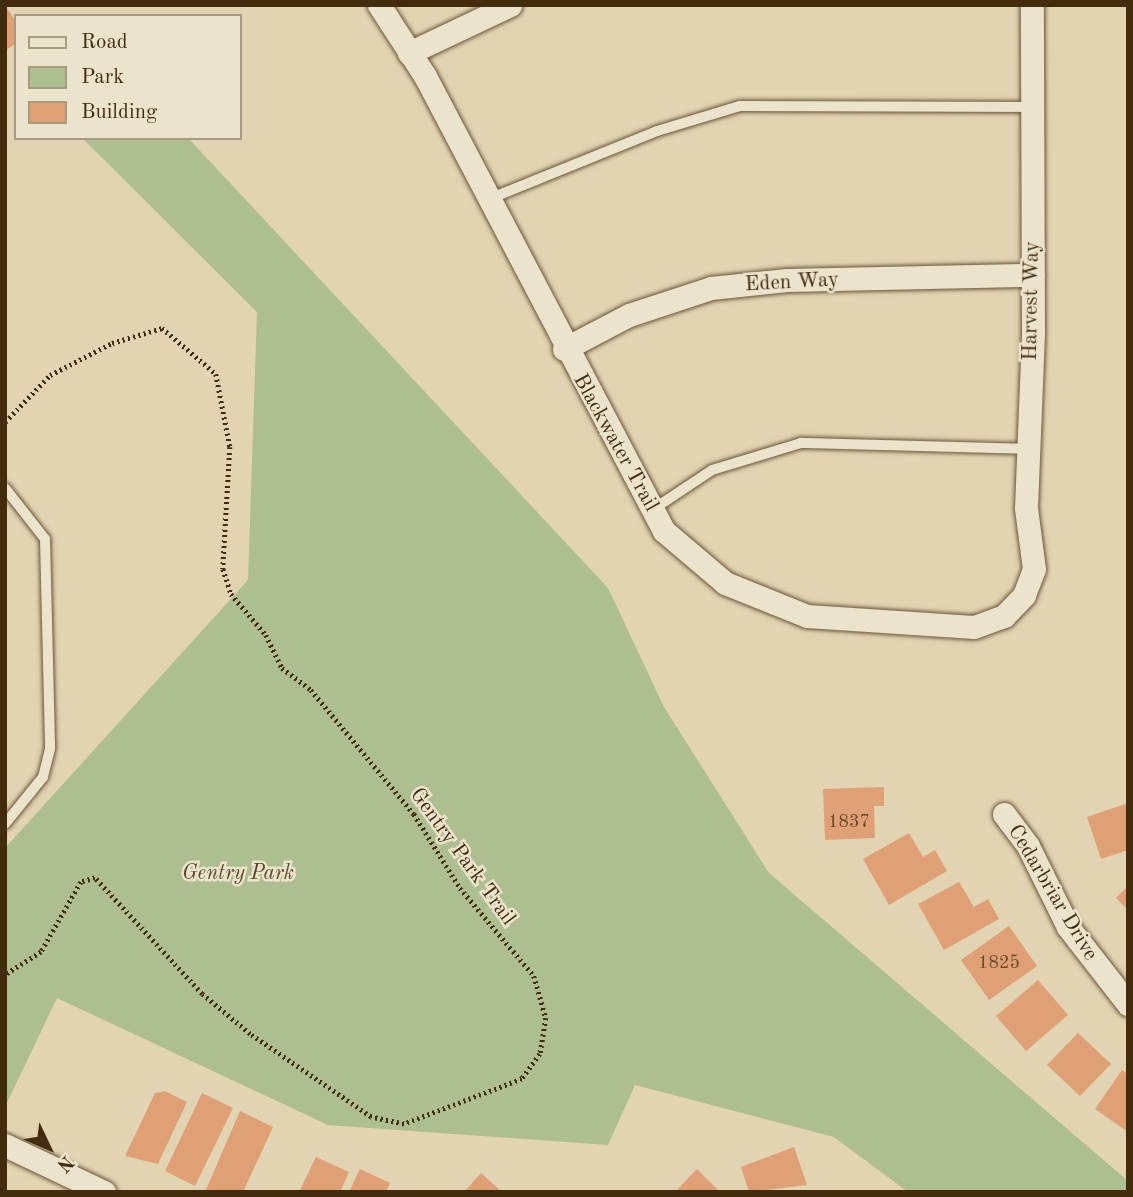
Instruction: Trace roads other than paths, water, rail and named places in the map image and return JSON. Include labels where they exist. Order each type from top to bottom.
[{"type":"street","name":"Blackwater Trail","points":[[379,5],[410,53],[564,349],[664,531],[725,583],[807,616],[974,626],[1004,616],[1024,595]]},
{"type":"street","points":[[410,53],[510,5]]},
{"type":"street","name":"Harvest Way","points":[[1024,595],[1034,569],[1026,508],[1033,275],[1032,5]]},
{"type":"street","name":"Eden Way","points":[[564,349],[629,315],[711,288],[787,280],[1033,275]]},
{"type":"street","name":"Cedarbriar Drive","points":[[1004,814],[1028,846],[1068,927],[1128,1003]]},
{"type":"street","points":[[5,1145],[104,1192]]},
{"type":"lane","points":[[488,200],[657,131],[740,106],[1033,107]]},
{"type":"lane","points":[[652,510],[712,470],[801,443],[1028,449]]},
{"type":"lane","points":[[5,488],[45,539],[50,597],[50,749],[43,776],[6,822]]},
{"type":"park label","name":"Gentry Park","points":[[238,874]]}]
